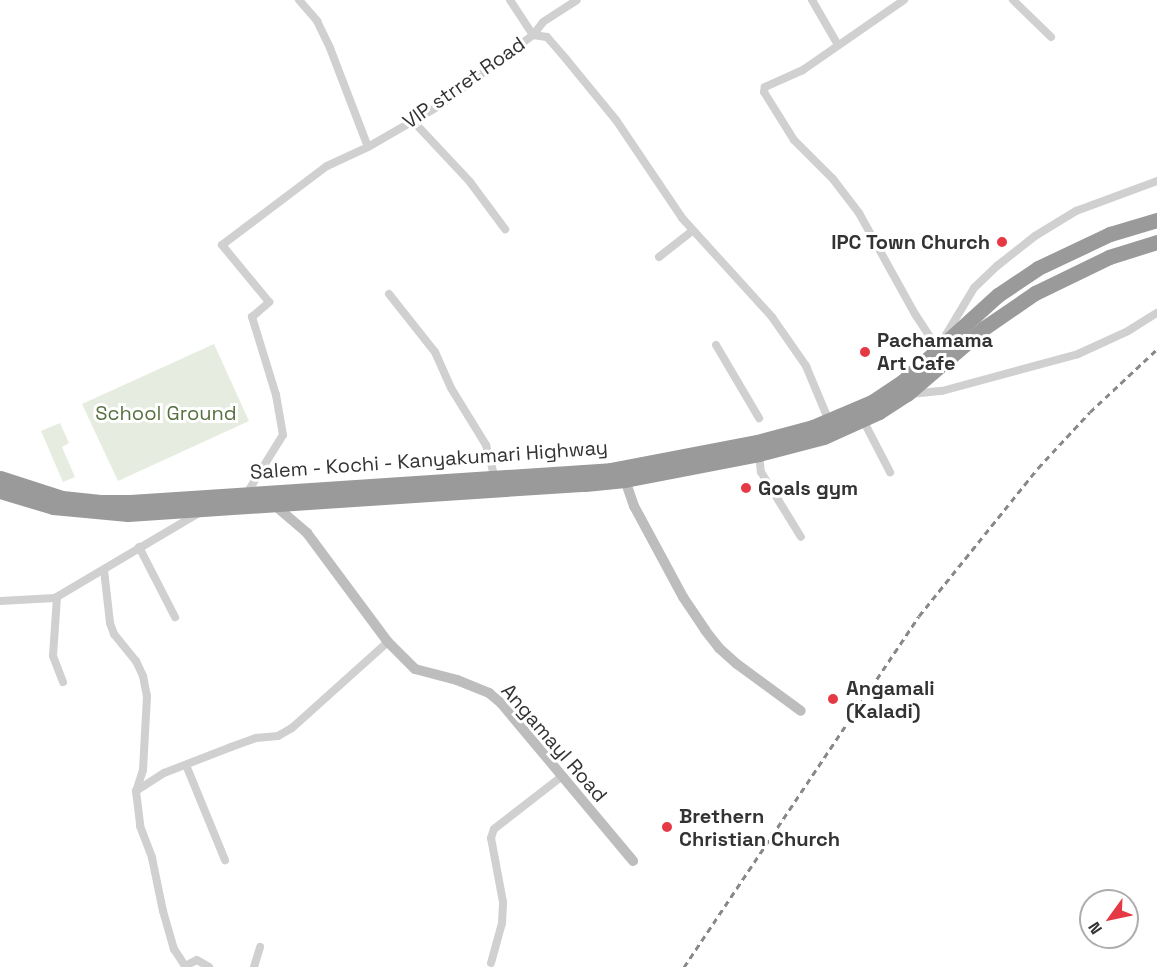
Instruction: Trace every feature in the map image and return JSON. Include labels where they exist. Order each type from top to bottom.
[{"type":"highway","name":"Salem - Kochi - Kanyakumari Highway","points":[[0,478],[48,495],[98,502],[247,493],[268,497],[625,480],[758,448],[872,402],[902,382],[998,295],[1038,268],[1110,234],[1157,220]]},
{"type":"highway","name":"Salem - Kochi - Kanyakumari Highway","points":[[0,491],[53,507],[102,513],[208,508],[268,497],[610,470],[824,437],[862,420],[907,394],[1010,309],[1079,270],[1157,242]]},
{"type":"street","points":[[299,0],[317,21],[330,48],[368,147]]},
{"type":"street","points":[[510,0],[533,35],[543,22],[577,0]]},
{"type":"street","points":[[812,0],[838,45]]},
{"type":"street","points":[[904,0],[803,70],[765,87],[766,98],[794,140],[833,179],[859,213],[937,350],[974,288],[1028,242],[1076,211],[1157,181]]},
{"type":"street","points":[[1013,0],[1051,37]]},
{"type":"street","name":"VIP strret Road","points":[[247,493],[283,435],[276,395],[252,317],[269,302],[222,245],[327,165],[368,147],[439,106],[533,35],[547,37],[609,112],[692,231],[772,317],[806,366],[829,421]]},
{"type":"street","points":[[413,121],[470,182],[505,230]]},
{"type":"street","points":[[659,257],[692,231]]},
{"type":"street","points":[[388,294],[435,351],[452,388],[486,445],[495,479]]},
{"type":"street","points":[[907,394],[942,391],[1078,354],[1128,331],[1157,313]]},
{"type":"street","points":[[716,345],[759,418]]},
{"type":"street","points":[[862,420],[890,472]]},
{"type":"street","points":[[758,448],[761,472],[801,537]]},
{"type":"street","points":[[625,480],[634,506],[683,597],[705,630],[719,648],[737,664],[801,711]]},
{"type":"street","name":"Angamayl Road","points":[[268,497],[307,533],[388,642],[415,669],[457,680],[489,693],[501,703],[633,861]]},
{"type":"street","points":[[0,601],[57,597],[208,508]]},
{"type":"street","points":[[139,547],[175,617]]},
{"type":"street","points":[[104,570],[110,623],[114,634],[136,661],[143,676],[147,696],[143,770],[136,791],[140,826],[152,858],[163,912],[174,949],[184,966],[197,960],[209,967]]},
{"type":"street","points":[[57,597],[52,656],[63,682]]},
{"type":"street","points":[[136,791],[164,773],[256,738],[278,736],[292,728],[388,642]]},
{"type":"street","points":[[186,765],[225,860]]},
{"type":"street","points":[[491,963],[502,923],[503,902],[492,844],[494,829],[561,777]]},
{"type":"street","points":[[254,967],[260,947]]},
{"type":"green space","name":"School Ground","points":[[214,344],[249,421],[118,481],[82,404]]},
{"type":"green space","name":"School Ground","points":[[60,423],[69,443],[62,447],[75,477],[63,482],[41,431]]},
{"type":"railway","points":[[684,967],[919,616],[1038,468],[1090,412],[1157,349]]},
{"type":"place","name":"IPC Town Church","points":[[1002,242]]},
{"type":"place","name":"Pachamama Art Cafe","points":[[865,352]]},
{"type":"place","name":"Goals gym","points":[[746,488]]},
{"type":"place","name":"Angamali (Kaladi)","points":[[833,699]]},
{"type":"place","name":"Brethern Christian Church","points":[[667,827]]}]
